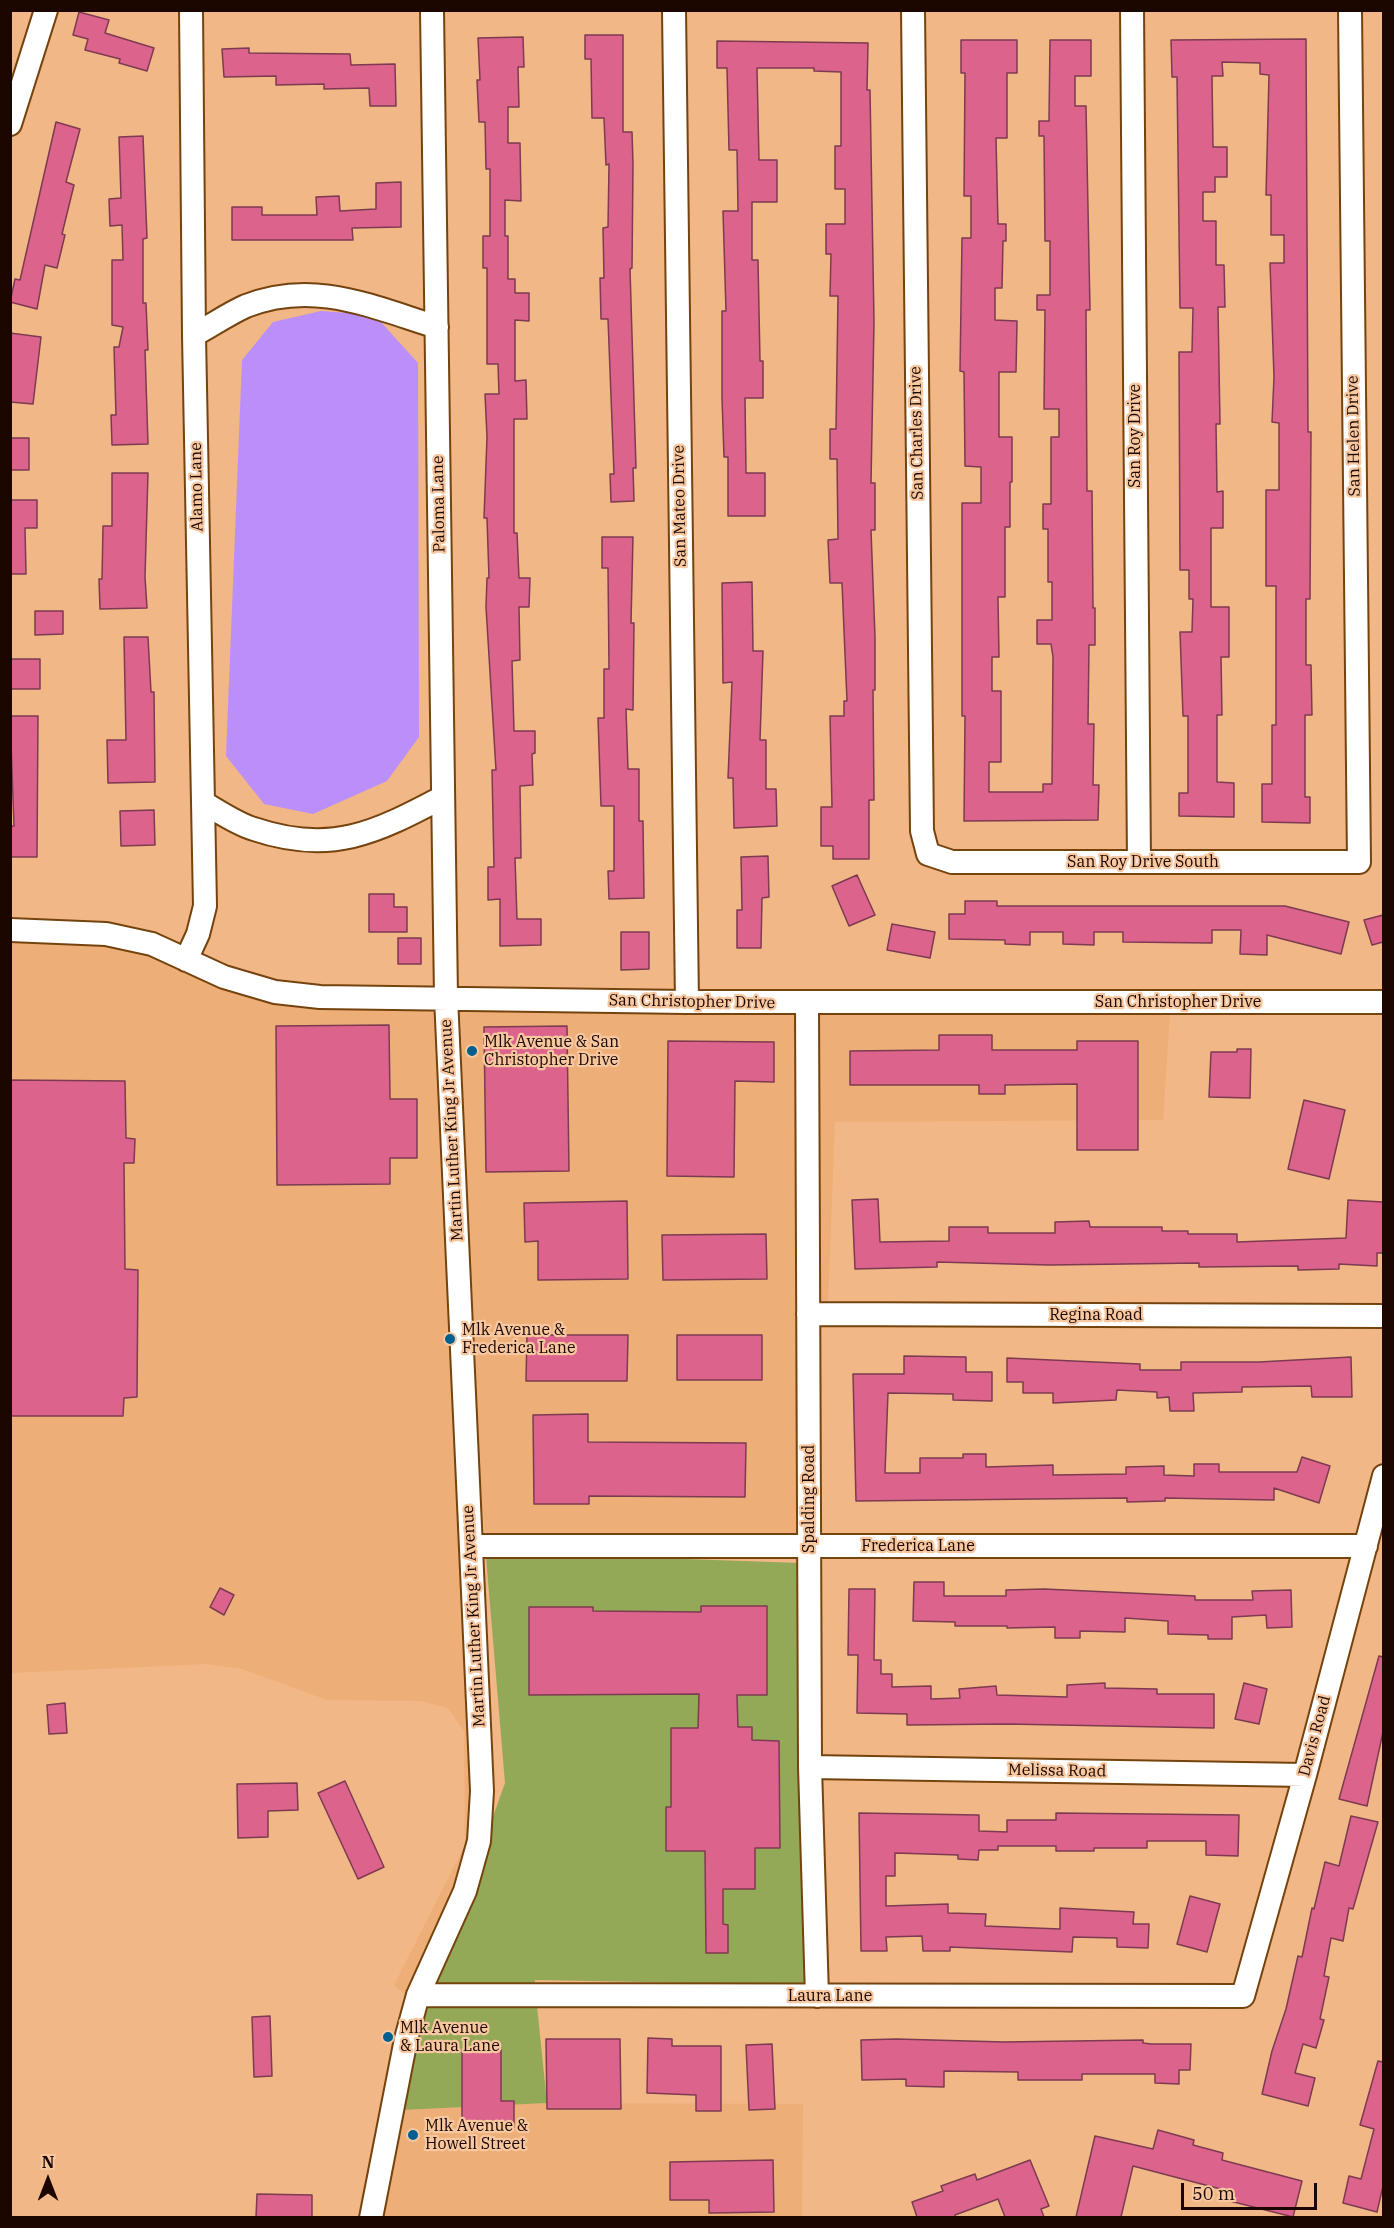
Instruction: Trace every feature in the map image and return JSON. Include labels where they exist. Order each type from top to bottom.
[{"type":"street","points":[[10,123],[46,10]]},
{"type":"street","name":"Alamo Lane","points":[[186,960],[205,906],[194,335],[191,10]]},
{"type":"street","name":"Paloma Lane","points":[[432,10],[446,997]]},
{"type":"street","name":"San Mateo Drive","points":[[674,10],[687,1002]]},
{"type":"street","name":"San Charles Drive","points":[[913,10],[922,831],[928,854]]},
{"type":"street","name":"San Roy Drive","points":[[1132,10],[1139,862]]},
{"type":"street","name":"San Helen Drive","points":[[1350,10],[1359,862]]},
{"type":"street","points":[[194,335],[246,306],[290,294],[338,296],[437,327]]},
{"type":"street","points":[[204,803],[252,829],[298,841],[345,840],[397,821],[443,797]]},
{"type":"street","name":"San Roy Drive South","points":[[928,854],[952,862],[1359,862]]},
{"type":"street","name":"San Christopher Drive","points":[[10,930],[106,934],[152,944],[224,977],[275,992],[320,997],[807,1003],[1383,1002]]},
{"type":"street","name":"Martin Luther King Jr Avenue","points":[[371,2217],[406,2039],[418,1995],[465,1891],[479,1840],[482,1791],[446,997]]},
{"type":"street","name":"Spalding Road","points":[[807,1003],[810,1767],[817,1996]]},
{"type":"street","name":"Regina Road","points":[[808,1314],[1383,1316]]},
{"type":"street","name":"Davis Road","points":[[1243,1996],[1305,1775],[1383,1476]]},
{"type":"street","name":"Frederica Lane","points":[[471,1546],[1366,1546]]},
{"type":"street","name":"Melissa Road","points":[[810,1767],[1305,1775]]},
{"type":"street","name":"Laura Lane","points":[[418,1995],[1243,1996]]},
{"type":"shaded area","points":[[321,311],[362,314],[379,320],[418,363],[419,737],[387,781],[313,814],[264,804],[226,756],[242,360],[273,322]]},
{"type":"shaded area","points":[[10,941],[105,945],[149,954],[189,974],[437,1008],[472,1791],[470,1839],[456,1887],[412,1984],[409,1985],[408,1997],[394,1985],[465,1845],[464,1731],[448,1708],[420,1701],[327,1700],[242,1669],[207,1664],[11,1673]]},
{"type":"shaded area","points":[[456,1008],[798,1013],[799,1536],[485,1536],[474,1413]]},
{"type":"shaded area","points":[[817,1013],[1170,1013],[1163,1120],[835,1122],[828,1303],[817,1303]]},
{"type":"shaded area","points":[[547,2103],[803,2104],[802,2217],[380,2218],[402,2110]]},
{"type":"green space","points":[[486,1557],[628,1557],[800,1563],[807,1985],[535,1980],[535,1985],[433,1984],[505,1783]]},
{"type":"green space","points":[[425,2006],[537,2006],[547,2103],[402,2110]]},
{"type":"building","points":[[79,12],[109,20],[105,33],[154,48],[147,71],[119,63],[120,59],[85,50],[88,39],[73,35]]},
{"type":"building","points":[[585,35],[623,35],[623,132],[632,132],[633,164],[632,268],[630,269],[636,468],[633,468],[634,501],[611,502],[610,474],[614,474],[608,319],[601,319],[600,278],[604,278],[603,228],[608,227],[609,164],[606,165],[604,118],[592,118],[591,59],[585,59]]},
{"type":"building","points":[[523,37],[524,67],[518,67],[519,107],[508,107],[508,143],[520,143],[521,201],[505,200],[505,236],[508,236],[508,279],[515,279],[515,293],[529,293],[529,321],[515,320],[515,381],[526,380],[527,419],[514,419],[514,533],[517,533],[519,578],[530,578],[529,607],[519,607],[520,660],[512,661],[514,731],[535,731],[535,753],[532,754],[533,785],[520,786],[521,858],[515,858],[517,919],[541,919],[541,945],[500,946],[500,899],[488,900],[488,867],[494,867],[492,770],[496,770],[486,607],[487,578],[489,578],[487,518],[484,518],[487,437],[485,394],[499,394],[498,364],[487,364],[487,268],[483,268],[483,236],[490,236],[490,169],[486,169],[485,122],[479,122],[478,38]]},
{"type":"building","points":[[1306,39],[1308,432],[1311,432],[1310,599],[1306,599],[1306,665],[1311,665],[1312,715],[1305,715],[1305,797],[1310,797],[1310,823],[1262,822],[1262,784],[1272,784],[1272,725],[1276,725],[1276,586],[1266,586],[1266,490],[1279,490],[1279,423],[1272,422],[1274,377],[1270,263],[1284,263],[1284,235],[1271,235],[1271,195],[1266,195],[1269,75],[1260,74],[1260,63],[1222,62],[1223,76],[1212,76],[1213,147],[1227,147],[1227,177],[1215,177],[1215,192],[1203,192],[1203,221],[1216,221],[1216,265],[1224,265],[1225,307],[1218,307],[1220,424],[1216,424],[1217,492],[1223,491],[1223,528],[1211,528],[1211,607],[1229,607],[1229,657],[1221,657],[1222,715],[1217,715],[1217,782],[1234,783],[1234,817],[1179,816],[1179,793],[1188,793],[1188,716],[1183,716],[1180,632],[1192,632],[1193,599],[1189,599],[1189,570],[1180,570],[1179,352],[1192,352],[1193,308],[1180,308],[1177,77],[1172,77],[1171,40]]},
{"type":"building","points":[[961,40],[1017,40],[1017,73],[1007,73],[1007,138],[996,138],[998,224],[1006,224],[1006,241],[1003,241],[1002,288],[995,288],[995,320],[1017,321],[1016,372],[999,372],[999,437],[1012,437],[1012,482],[1010,482],[1010,527],[1005,527],[1005,597],[998,597],[999,657],[992,657],[992,691],[1001,691],[1001,762],[989,762],[989,792],[1043,792],[1043,784],[1052,784],[1053,657],[1051,644],[1037,644],[1037,620],[1052,620],[1052,582],[1048,582],[1048,529],[1043,529],[1043,504],[1051,504],[1051,437],[1059,437],[1059,409],[1044,409],[1045,310],[1037,310],[1037,295],[1050,295],[1050,241],[1045,241],[1044,136],[1039,136],[1039,121],[1049,121],[1050,40],[1091,40],[1091,76],[1075,76],[1075,106],[1086,106],[1090,310],[1086,310],[1087,491],[1092,491],[1093,608],[1095,608],[1095,645],[1089,645],[1088,724],[1094,724],[1093,785],[1099,785],[1098,820],[964,821],[962,503],[981,503],[981,467],[965,466],[964,372],[960,371],[962,238],[971,238],[971,196],[964,196],[965,73],[961,73]]},
{"type":"building","points":[[717,41],[868,43],[867,90],[870,90],[874,322],[871,483],[875,483],[875,530],[871,530],[875,637],[874,800],[869,800],[869,859],[833,859],[833,846],[821,846],[821,807],[832,807],[830,716],[844,716],[844,701],[847,701],[842,583],[830,583],[828,540],[838,539],[837,459],[830,459],[830,429],[836,429],[838,296],[830,296],[831,254],[826,254],[826,224],[845,224],[845,189],[835,189],[835,146],[841,146],[841,72],[814,71],[814,68],[757,68],[759,160],[777,160],[777,202],[752,202],[752,260],[758,260],[763,398],[745,398],[746,473],[765,473],[765,516],[728,516],[728,457],[724,457],[722,398],[722,311],[726,311],[723,211],[738,211],[737,150],[729,150],[727,68],[717,68]]},
{"type":"building","points":[[249,48],[249,53],[350,54],[351,65],[395,64],[396,106],[370,106],[369,88],[324,89],[324,84],[276,85],[276,76],[224,77],[222,49]]},
{"type":"building","points":[[56,122],[80,129],[66,182],[74,185],[62,234],[65,235],[57,268],[45,265],[37,309],[10,302],[15,279],[20,280]]},
{"type":"building","points":[[143,136],[147,238],[143,239],[143,303],[146,303],[148,350],[145,350],[148,444],[112,445],[111,415],[116,415],[114,347],[119,347],[123,327],[112,325],[112,260],[123,260],[122,225],[110,226],[109,199],[121,198],[119,137]]},
{"type":"building","points":[[401,182],[401,227],[352,228],[353,240],[232,240],[232,207],[262,207],[262,215],[317,215],[316,197],[339,196],[340,211],[376,209],[376,183]]},
{"type":"building","points":[[10,333],[41,337],[33,404],[10,402]]},
{"type":"building","points":[[10,438],[29,438],[29,470],[10,470]]},
{"type":"building","points":[[112,473],[148,473],[145,577],[147,608],[100,609],[99,579],[102,579],[103,526],[112,526]]},
{"type":"building","points":[[10,500],[37,500],[37,528],[25,528],[26,574],[10,574]]},
{"type":"building","points":[[602,537],[633,537],[631,623],[634,623],[633,710],[626,709],[628,769],[639,769],[639,821],[643,821],[644,898],[609,899],[608,871],[614,871],[614,806],[601,806],[598,718],[604,718],[604,669],[609,669],[608,568],[602,568]]},
{"type":"building","points":[[752,582],[753,651],[763,651],[760,740],[766,740],[766,789],[776,789],[777,826],[734,828],[733,778],[728,778],[732,682],[723,683],[722,583]]},
{"type":"building","points":[[35,611],[63,611],[63,634],[35,635]]},
{"type":"building","points":[[124,637],[148,637],[151,692],[154,692],[155,782],[108,783],[107,740],[126,740]]},
{"type":"building","points":[[10,659],[40,659],[40,689],[10,689]]},
{"type":"building","points":[[10,716],[38,716],[37,857],[10,857],[10,826],[14,826]]},
{"type":"building","points":[[154,810],[155,845],[121,846],[120,811]]},
{"type":"building","points":[[768,856],[769,897],[762,898],[761,948],[737,948],[737,910],[742,910],[741,857]]},
{"type":"building","points":[[857,875],[875,915],[849,926],[832,886]]},
{"type":"building","points":[[369,894],[394,894],[394,907],[407,907],[407,932],[369,932]]},
{"type":"building","points":[[965,901],[997,901],[997,906],[1285,906],[1349,922],[1341,954],[1267,935],[1267,955],[1240,954],[1241,930],[1212,930],[1212,943],[1123,942],[1123,932],[1094,932],[1094,945],[1063,944],[1063,932],[1030,932],[1030,945],[1005,944],[1005,940],[949,939],[949,914],[965,914]]},
{"type":"building","points":[[1383,915],[1383,942],[1372,945],[1364,920]]},
{"type":"building","points":[[892,924],[935,932],[930,958],[887,950]]},
{"type":"building","points":[[621,932],[649,932],[649,969],[621,970]]},
{"type":"building","points":[[398,938],[421,938],[421,964],[398,964]]},
{"type":"building","points":[[389,1025],[390,1099],[417,1099],[417,1158],[390,1158],[390,1184],[277,1185],[276,1026]]},
{"type":"building","points":[[567,1026],[569,1171],[486,1172],[484,1027]]},
{"type":"building","points":[[939,1035],[992,1035],[992,1050],[1077,1050],[1077,1041],[1138,1041],[1138,1150],[1077,1150],[1077,1084],[1005,1085],[1005,1094],[979,1094],[979,1085],[850,1085],[850,1051],[939,1050]]},
{"type":"building","points":[[668,1041],[774,1042],[774,1082],[735,1081],[734,1177],[667,1176]]},
{"type":"building","points":[[1237,1049],[1251,1049],[1250,1098],[1209,1097],[1211,1052],[1237,1052]]},
{"type":"building","points":[[10,1080],[125,1081],[126,1138],[135,1139],[134,1163],[124,1163],[125,1269],[138,1270],[137,1397],[124,1398],[123,1416],[10,1416]]},
{"type":"building","points":[[1304,1100],[1345,1110],[1329,1179],[1288,1169]]},
{"type":"building","points":[[878,1199],[880,1242],[949,1241],[949,1227],[988,1227],[988,1233],[1055,1233],[1055,1222],[1089,1221],[1090,1227],[1162,1227],[1162,1231],[1188,1231],[1188,1234],[1237,1234],[1237,1242],[1346,1238],[1348,1200],[1383,1202],[1383,1253],[1377,1253],[1377,1266],[1339,1264],[1339,1269],[1298,1270],[1298,1266],[1199,1267],[1199,1263],[1049,1265],[937,1262],[937,1267],[855,1269],[852,1200]]},
{"type":"building","points":[[627,1201],[628,1279],[538,1280],[538,1241],[525,1242],[524,1203]]},
{"type":"building","points":[[766,1234],[767,1279],[663,1280],[662,1235]]},
{"type":"building","points":[[527,1335],[628,1335],[627,1381],[526,1381]]},
{"type":"building","points":[[677,1335],[762,1335],[762,1380],[677,1380]]},
{"type":"building","points":[[904,1356],[966,1357],[966,1372],[992,1372],[992,1401],[953,1400],[953,1394],[888,1393],[885,1473],[920,1473],[920,1458],[963,1458],[963,1454],[986,1454],[986,1467],[1053,1465],[1053,1475],[1126,1474],[1126,1467],[1164,1466],[1164,1475],[1194,1476],[1194,1464],[1219,1464],[1219,1472],[1297,1472],[1302,1457],[1330,1466],[1319,1503],[1274,1488],[1274,1500],[1165,1498],[1165,1501],[1127,1502],[1127,1498],[856,1501],[853,1374],[904,1374]]},
{"type":"building","points":[[1351,1357],[1352,1397],[1312,1397],[1311,1386],[1242,1387],[1242,1392],[1193,1393],[1194,1411],[1170,1411],[1169,1397],[1157,1398],[1157,1392],[1117,1390],[1116,1400],[1053,1403],[1053,1393],[1023,1393],[1023,1382],[1007,1382],[1007,1358],[1140,1364],[1140,1370],[1181,1370],[1181,1362],[1259,1362]]},
{"type":"building","points":[[588,1414],[588,1442],[746,1443],[745,1497],[589,1496],[589,1504],[534,1504],[533,1415]]},
{"type":"building","points":[[914,1582],[944,1582],[944,1596],[1006,1596],[1006,1590],[1044,1589],[1195,1596],[1195,1600],[1253,1600],[1252,1591],[1291,1590],[1292,1627],[1267,1628],[1266,1615],[1232,1617],[1232,1639],[1208,1639],[1208,1635],[1168,1634],[1168,1621],[1125,1618],[1125,1632],[1080,1631],[1080,1638],[1055,1638],[1055,1627],[955,1626],[955,1622],[913,1621]]},
{"type":"building","points":[[220,1588],[234,1595],[224,1615],[210,1607]]},
{"type":"building","points":[[849,1589],[875,1589],[874,1660],[881,1660],[881,1674],[892,1674],[892,1687],[931,1686],[931,1699],[960,1698],[959,1689],[996,1686],[997,1695],[1067,1697],[1067,1685],[1105,1683],[1105,1688],[1157,1689],[1157,1694],[1214,1694],[1214,1728],[1007,1724],[907,1725],[907,1714],[857,1713],[858,1655],[848,1655]]},
{"type":"building","points":[[701,1606],[767,1606],[767,1695],[737,1695],[738,1727],[752,1727],[752,1740],[779,1741],[780,1848],[755,1848],[755,1889],[723,1889],[723,1924],[728,1925],[728,1953],[706,1953],[705,1851],[666,1851],[666,1807],[671,1807],[671,1728],[698,1728],[699,1694],[529,1695],[529,1607],[593,1607],[593,1611],[701,1612]]},
{"type":"building","points":[[1379,1656],[1383,1657],[1383,1732],[1367,1806],[1339,1799]]},
{"type":"building","points":[[1244,1683],[1267,1689],[1259,1724],[1235,1719]]},
{"type":"building","points":[[65,1703],[67,1733],[49,1734],[47,1705]]},
{"type":"building","points":[[345,1781],[384,1867],[358,1879],[318,1793]]},
{"type":"building","points":[[297,1783],[298,1810],[268,1811],[268,1837],[238,1838],[237,1784]]},
{"type":"building","points":[[859,1813],[979,1815],[979,1831],[1007,1832],[1007,1820],[1056,1820],[1056,1813],[1239,1815],[1238,1856],[1206,1855],[1206,1841],[1147,1841],[1147,1848],[1094,1848],[1094,1851],[1056,1851],[1056,1846],[998,1846],[998,1850],[979,1850],[978,1860],[958,1859],[958,1855],[895,1853],[895,1876],[886,1876],[886,1906],[948,1904],[948,1913],[986,1914],[985,1926],[1060,1929],[1060,1908],[1134,1912],[1133,1924],[1149,1924],[1148,1948],[1117,1947],[1117,1938],[1073,1937],[1072,1952],[950,1947],[950,1951],[923,1951],[922,1936],[886,1937],[887,1951],[861,1951]]},
{"type":"building","points":[[1351,1816],[1378,1822],[1353,1909],[1349,1908],[1343,1941],[1331,1938],[1324,1976],[1329,1977],[1320,2019],[1324,2020],[1316,2048],[1303,2044],[1295,2073],[1315,2078],[1308,2106],[1262,2094],[1298,1956],[1302,1957],[1312,1908],[1314,1909],[1325,1862],[1339,1866]]},
{"type":"building","points":[[1190,1896],[1220,1904],[1207,1952],[1177,1944]]},
{"type":"building","points":[[270,2016],[272,2076],[254,2077],[252,2017]]},
{"type":"building","points":[[648,2038],[672,2039],[672,2046],[721,2046],[721,2111],[696,2111],[696,2095],[647,2093]]},
{"type":"building","points":[[546,2039],[620,2039],[621,2109],[547,2109]]},
{"type":"building","points":[[861,2040],[1004,2042],[1143,2040],[1143,2043],[1151,2044],[1191,2044],[1190,2070],[1179,2070],[1179,2084],[1155,2083],[1155,2074],[1082,2074],[1082,2080],[1018,2080],[1018,2072],[944,2071],[944,2087],[906,2086],[906,2079],[862,2080]]},
{"type":"building","points":[[772,2044],[775,2109],[749,2110],[746,2045]]},
{"type":"building","points":[[462,2050],[501,2050],[501,2101],[514,2101],[514,2127],[462,2126]]},
{"type":"building","points":[[1378,2061],[1383,2062],[1383,2186],[1377,2212],[1343,2203],[1349,2176],[1361,2179],[1374,2129],[1360,2125]]},
{"type":"building","points":[[1158,2130],[1194,2140],[1193,2145],[1223,2153],[1222,2160],[1302,2181],[1293,2217],[1226,2200],[1228,2191],[1133,2166],[1121,2217],[1076,2217],[1095,2136],[1153,2149]]},
{"type":"building","points":[[773,2160],[774,2212],[709,2213],[709,2200],[670,2200],[670,2162]]},
{"type":"building","points":[[1030,2160],[1049,2206],[1041,2209],[1044,2217],[1005,2217],[998,2199],[955,2215],[955,2217],[917,2217],[912,2202],[943,2191],[941,2186],[975,2174],[977,2180]]},
{"type":"building","points":[[257,2194],[312,2195],[312,2217],[256,2217]]},
{"type":"place","name":"Mlk Avenue & San Christopher Drive","points":[[472,1051]]},
{"type":"place","name":"Mlk Avenue & Frederica Lane","points":[[450,1339]]},
{"type":"place","name":"Mlk Avenue & Laura Lane","points":[[388,2037]]},
{"type":"place","name":"Mlk Avenue & Howell Street","points":[[413,2135]]}]
